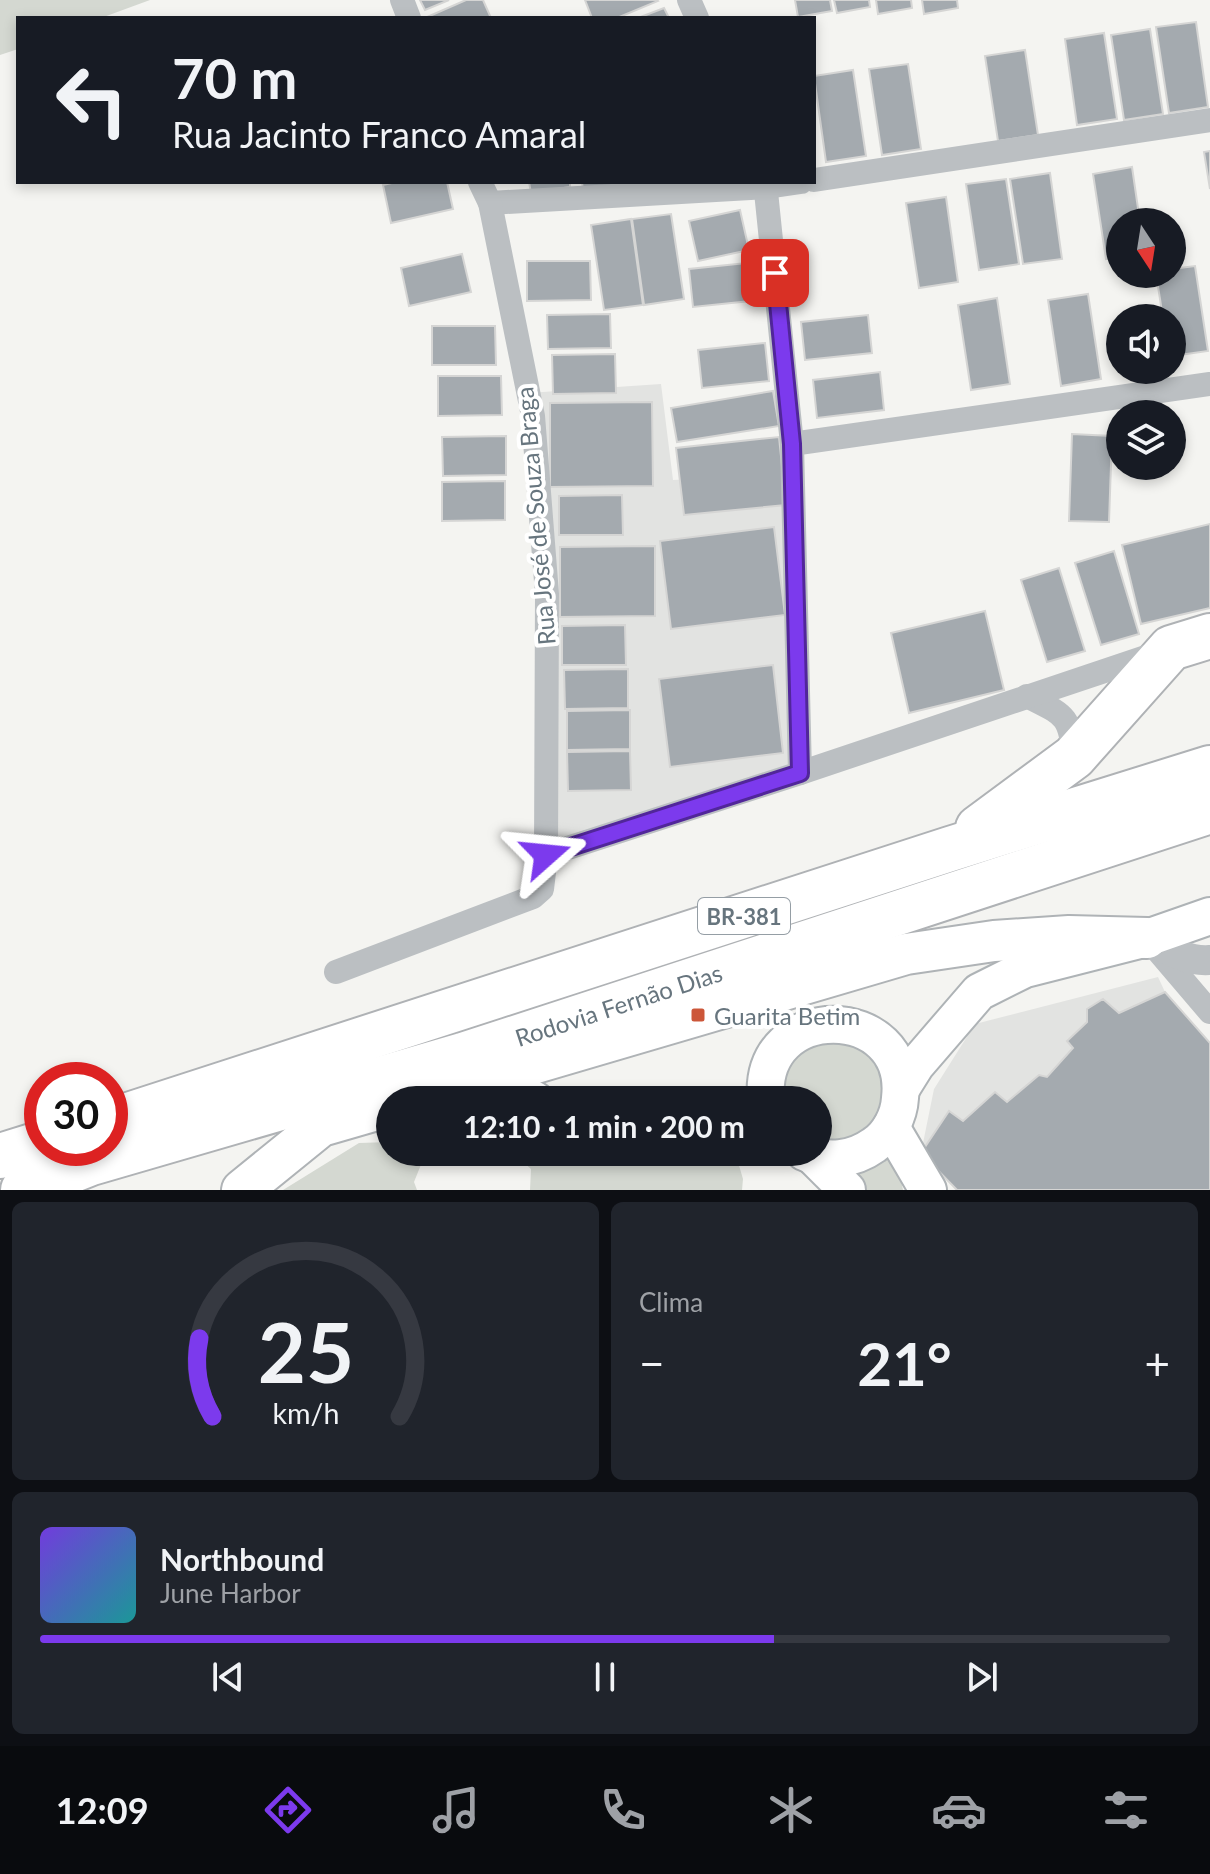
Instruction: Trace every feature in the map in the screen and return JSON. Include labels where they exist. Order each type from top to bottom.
[{"type":"highway","points":[[950,849],[1074,757],[1191,642]]},
{"type":"highway","name":"Rodovia Fernão Dias","points":[[128,1115],[1210,768]]},
{"type":"highway","name":"Rodovia Fernão Dias","points":[[23,1190],[91,1163],[463,1055],[1210,811]]},
{"type":"highway","points":[[102,1190],[321,1126]]},
{"type":"highway","points":[[0,1156],[24,1149]]},
{"type":"main road","points":[[901,1089],[916,1065],[979,992],[1025,969],[1147,938],[1210,916]]},
{"type":"main road","points":[[457,1086],[906,954],[994,941],[1069,936],[1147,938]]},
{"type":"main road","points":[[764,1086],[770,1063],[783,1044],[801,1031],[823,1023],[846,1024],[868,1032],[885,1047],[897,1066],[901,1089],[899,1107],[891,1127],[876,1144],[858,1154],[832,1158]]},
{"type":"main road","name":"Rodovia Fernão Dias","points":[[491,1076],[509,1086]]},
{"type":"main road","points":[[242,1190],[321,1126],[376,1110]]},
{"type":"main road","points":[[891,1127],[928,1190]]},
{"type":"main road","points":[[822,1166],[847,1190]]},
{"type":"street","points":[[816,180],[1210,120]]},
{"type":"street","points":[[485,192],[766,185],[792,444],[800,773]]},
{"type":"street","name":"Rua José de Souza Braga","points":[[336,972],[533,897],[542,889],[546,855],[547,594],[533,416],[485,192]]},
{"type":"street","points":[[792,444],[1210,384]]},
{"type":"street","points":[[546,855],[1191,642]]},
{"type":"street","points":[[1027,696],[1062,714],[1071,730],[1074,757]]},
{"type":"street","points":[[1147,938],[1177,954],[1198,961],[1210,960]]},
{"type":"street","points":[[1147,938],[1210,1012]]},
{"type":"shaded area","points":[[0,0],[150,0],[106,16],[16,16],[16,50],[0,55]]},
{"type":"shaded area","points":[[661,384],[673,480],[792,474],[800,773],[546,855],[528,393]]},
{"type":"shaded area","points":[[1158,977],[1165,992],[1210,1043],[921,1153],[934,1089],[975,1024]]},
{"type":"shaded area","points":[[837,1039],[871,1050],[892,1081],[878,1133],[832,1142],[832,1086],[784,1086],[797,1058],[804,1051]]},
{"type":"shaded area","points":[[376,1142],[376,1166],[420,1166],[414,1182],[417,1190],[283,1190],[359,1143]]},
{"type":"shaded area","points":[[895,1152],[903,1190],[852,1190],[839,1177],[870,1168]]},
{"type":"shaded area","points":[[528,1166],[739,1166],[743,1179],[742,1190],[530,1190],[531,1169]]},
{"type":"building","points":[[420,0],[449,0],[425,10]]},
{"type":"building","points":[[466,0],[483,0],[490,16],[430,16]]},
{"type":"building","points":[[585,0],[658,1],[622,16],[591,16]]},
{"type":"building","points":[[795,0],[830,0],[832,11],[798,16]]},
{"type":"building","points":[[834,0],[869,0],[870,7],[837,13]]},
{"type":"building","points":[[876,0],[911,0],[912,8],[878,14]]},
{"type":"building","points":[[922,0],[957,0],[958,8],[924,14]]},
{"type":"building","points":[[664,8],[668,16],[643,16]]},
{"type":"building","points":[[1196,22],[1208,107],[1169,113],[1156,27]]},
{"type":"building","points":[[1150,29],[1163,114],[1124,120],[1111,35]]},
{"type":"building","points":[[1104,33],[1117,119],[1077,125],[1065,39]]},
{"type":"building","points":[[1025,50],[1038,135],[998,141],[985,56]]},
{"type":"building","points":[[908,64],[921,149],[882,155],[869,69]]},
{"type":"building","points":[[853,70],[866,156],[826,162],[816,76]]},
{"type":"building","points":[[1210,151],[1210,189],[1204,152]]},
{"type":"building","points":[[1132,167],[1138,208],[1106,208],[1106,259],[1093,174]]},
{"type":"building","points":[[1050,173],[1062,259],[1023,264],[1010,179]]},
{"type":"building","points":[[1006,179],[1019,264],[979,270],[966,184]]},
{"type":"building","points":[[447,184],[453,209],[391,223],[383,185]]},
{"type":"building","points":[[529,184],[570,184],[570,187],[531,193]]},
{"type":"building","points":[[582,184],[623,184],[583,190]]},
{"type":"building","points":[[946,197],[958,282],[919,288],[906,203]]},
{"type":"building","points":[[740,210],[749,250],[698,261],[689,221]]},
{"type":"building","points":[[671,214],[684,299],[644,305],[632,219]]},
{"type":"building","points":[[631,219],[643,305],[604,310],[591,225]]},
{"type":"building","points":[[462,254],[471,292],[409,306],[401,268]]},
{"type":"building","points":[[527,261],[590,261],[591,300],[527,301]]},
{"type":"building","points":[[756,262],[760,300],[693,307],[689,269]]},
{"type":"building","points":[[1195,266],[1208,351],[1186,354],[1186,304],[1161,304],[1158,288],[1186,288],[1186,267]]},
{"type":"building","points":[[1088,294],[1101,379],[1061,386],[1048,300]]},
{"type":"building","points":[[997,298],[1010,384],[971,390],[958,305]]},
{"type":"building","points":[[610,314],[611,348],[548,349],[547,315]]},
{"type":"building","points":[[868,315],[872,353],[805,360],[801,322]]},
{"type":"building","points":[[432,326],[495,326],[496,365],[432,365]]},
{"type":"building","points":[[765,343],[769,381],[702,388],[698,350]]},
{"type":"building","points":[[615,354],[616,393],[553,394],[552,355]]},
{"type":"building","points":[[880,372],[884,410],[817,418],[813,380]]},
{"type":"building","points":[[438,376],[501,376],[502,415],[438,416]]},
{"type":"building","points":[[773,391],[779,426],[677,442],[671,408]]},
{"type":"building","points":[[652,402],[653,486],[550,487],[550,403]]},
{"type":"building","points":[[1072,434],[1106,436],[1106,480],[1110,480],[1109,522],[1069,521]]},
{"type":"building","points":[[506,436],[506,475],[443,476],[442,437]]},
{"type":"building","points":[[779,437],[786,505],[684,515],[676,448]]},
{"type":"building","points":[[505,481],[505,520],[442,521],[442,482]]},
{"type":"building","points":[[622,495],[623,535],[559,535],[559,496]]},
{"type":"building","points":[[1210,524],[1210,608],[1141,624],[1122,545]]},
{"type":"building","points":[[774,527],[785,615],[671,629],[660,541]]},
{"type":"building","points":[[655,546],[655,616],[560,617],[560,547]]},
{"type":"building","points":[[1114,551],[1139,634],[1101,645],[1075,563]]},
{"type":"building","points":[[1059,568],[1085,651],[1047,662],[1021,580]]},
{"type":"building","points":[[985,611],[1004,690],[909,713],[891,633]]},
{"type":"building","points":[[625,625],[626,665],[562,665],[562,626]]},
{"type":"building","points":[[773,665],[783,753],[670,767],[659,679]]},
{"type":"building","points":[[628,669],[628,708],[565,709],[564,670]]},
{"type":"building","points":[[630,710],[630,749],[567,750],[567,711]]},
{"type":"building","points":[[630,751],[631,790],[568,791],[567,752]]},
{"type":"building","points":[[1165,992],[1210,1043],[1210,1190],[957,1190],[921,1153],[949,1111],[963,1121],[995,1092],[1007,1102],[1039,1075],[1047,1077],[1073,1048],[1067,1041],[1087,1022],[1087,1009],[1103,999],[1119,1013]]},
{"type":"place","name":"Guarita Betim","points":[[698,1015]]},
{"type":"route","points":[[546,855],[800,773],[792,444],[775,273]]}]
